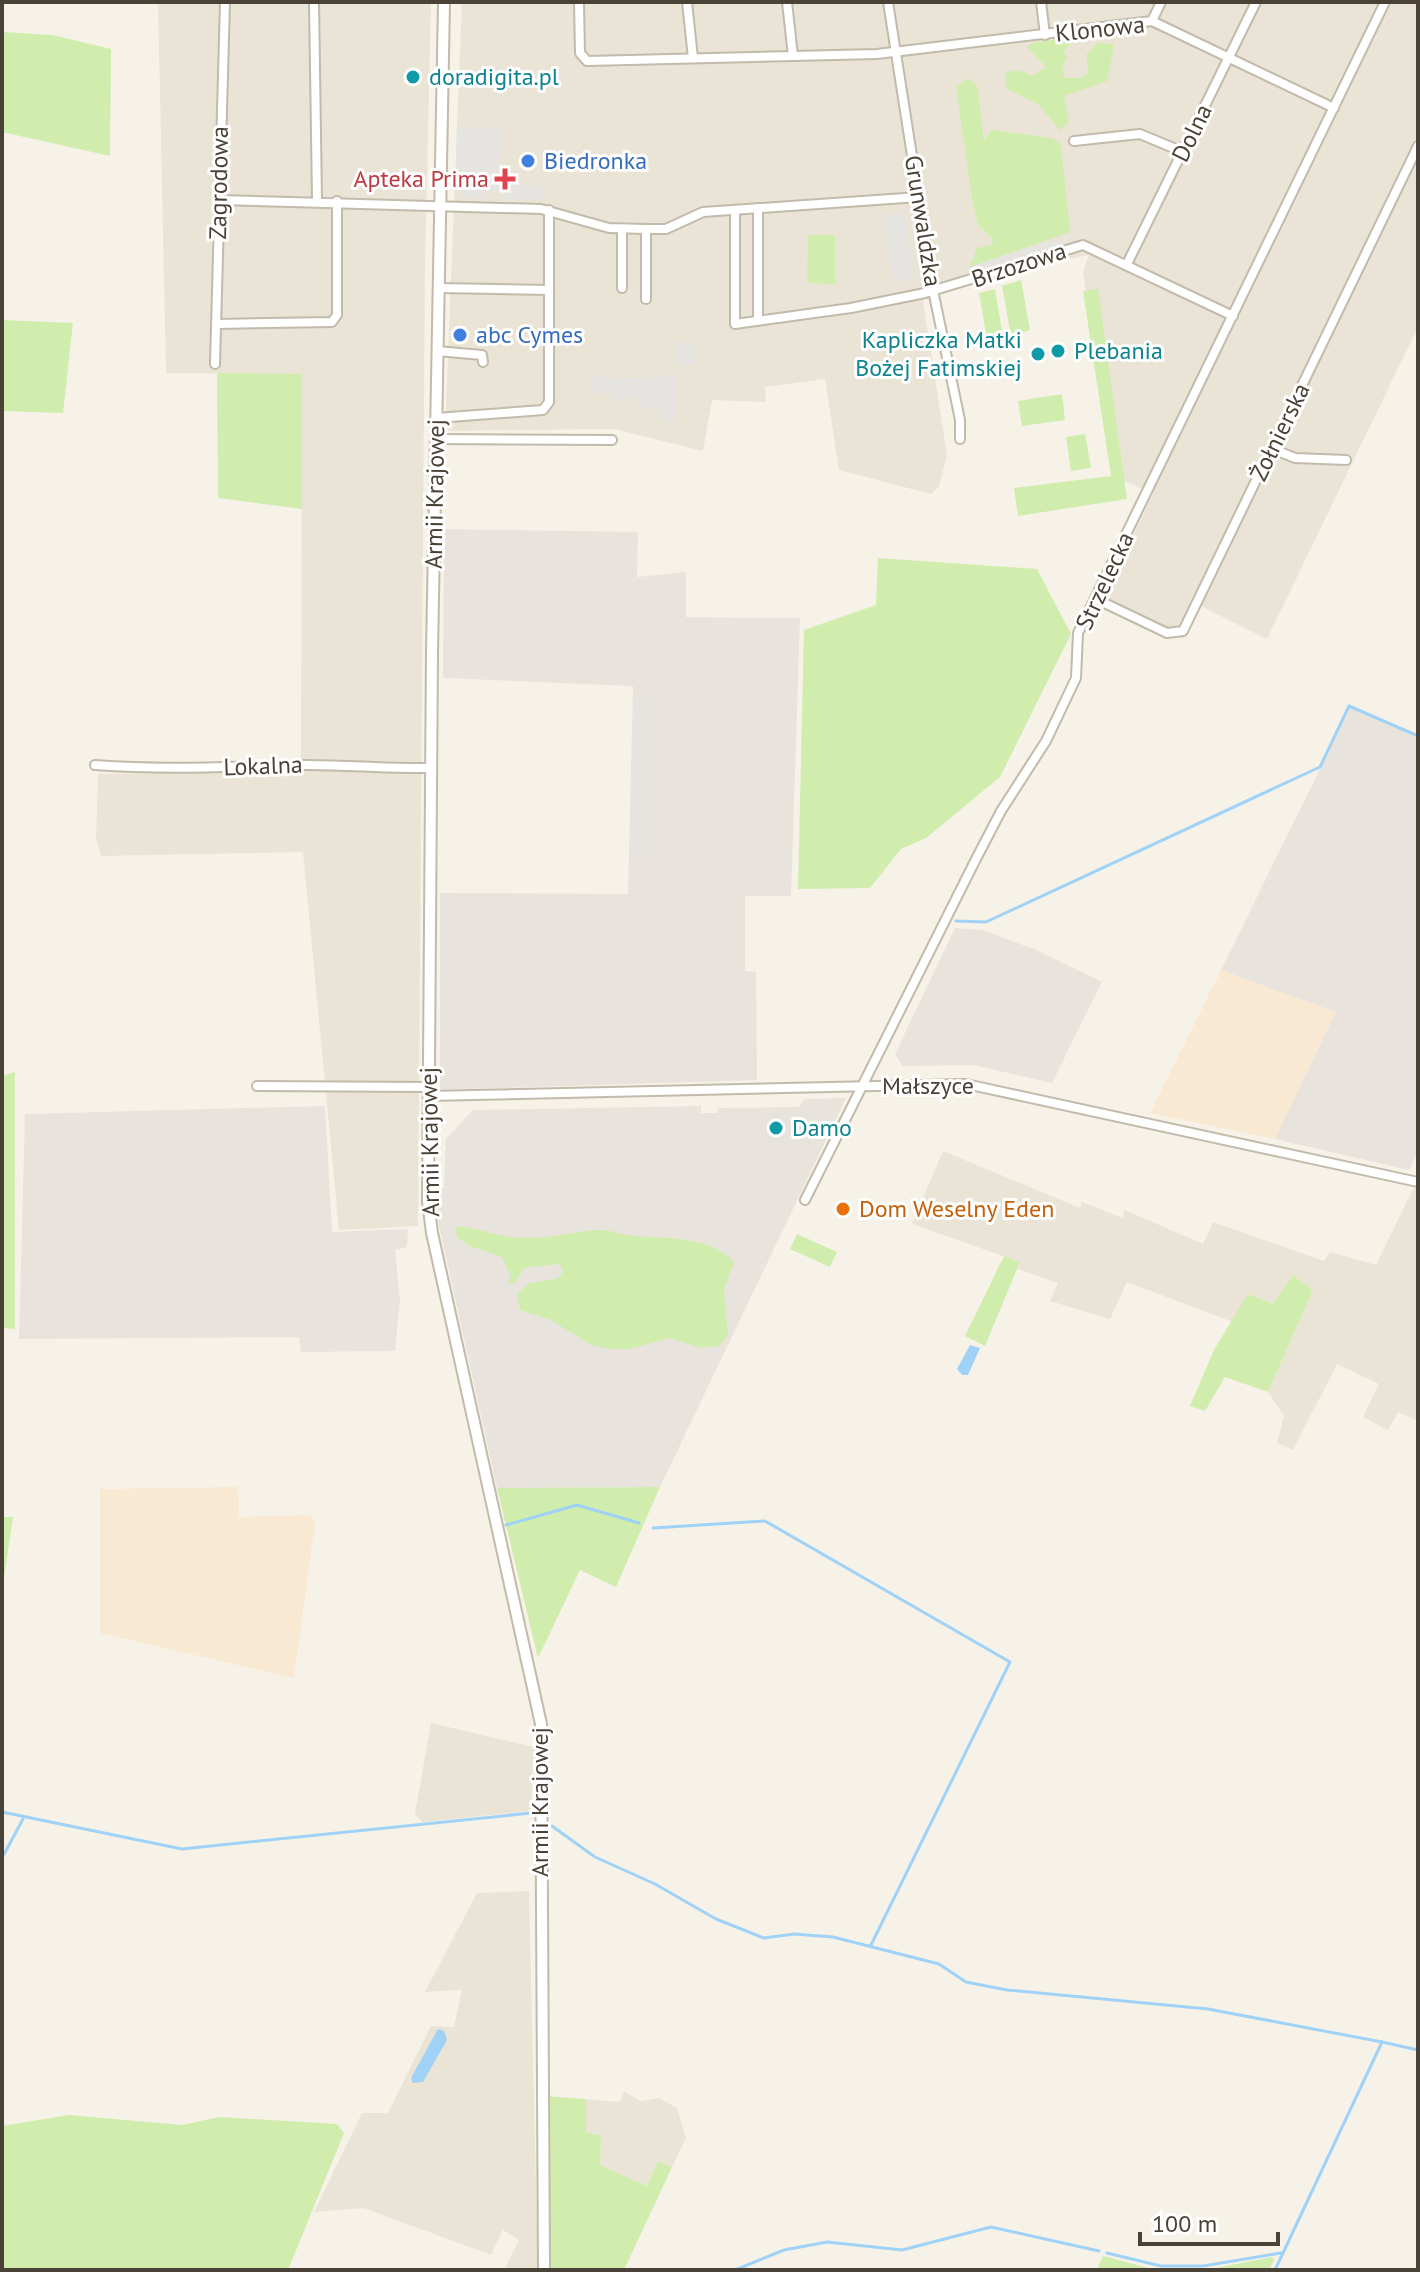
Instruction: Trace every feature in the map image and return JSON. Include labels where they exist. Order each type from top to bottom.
[{"type":"street","name":"Zagrodowa","points":[[215,364],[225,2]]},
{"type":"street","points":[[314,2],[317,200]]},
{"type":"street","name":"Armii Krajowej","points":[[444,2],[431,768],[429,1218],[538,1708],[542,1741],[544,2270]]},
{"type":"street","name":"Klonowa","points":[[579,2],[582,58],[587,61],[896,53],[1152,21],[1334,108]]},
{"type":"street","points":[[687,2],[693,58]]},
{"type":"street","points":[[787,2],[793,56]]},
{"type":"street","name":"Grunwaldzka","points":[[888,2],[933,290],[960,420],[960,439]]},
{"type":"street","points":[[1041,2],[1045,35]]},
{"type":"street","points":[[1152,21],[1161,2]]},
{"type":"street","name":"Dolna","points":[[1127,264],[1256,2]]},
{"type":"street","name":"Strzelecka","points":[[805,1200],[1001,811],[1046,741],[1076,678],[1078,633],[1385,2]]},
{"type":"street","points":[[1074,141],[1140,134],[1183,152]]},
{"type":"street","name":"Żołnierska","points":[[1096,599],[1167,633],[1183,631],[1418,146]]},
{"type":"street","points":[[218,200],[317,200],[549,210],[622,229],[666,229],[703,212],[919,197]]},
{"type":"street","points":[[217,324],[332,322],[337,315],[337,201]]},
{"type":"street","points":[[758,208],[758,320]]},
{"type":"street","points":[[436,418],[543,410],[549,402],[549,210]]},
{"type":"street","name":"Brzozowa","points":[[735,210],[735,324],[851,308],[933,290],[1083,245],[1233,316]]},
{"type":"street","points":[[622,229],[622,288]]},
{"type":"street","points":[[646,229],[646,299]]},
{"type":"street","points":[[438,288],[549,290]]},
{"type":"street","points":[[437,351],[482,355],[483,362]]},
{"type":"street","points":[[436,439],[612,440]]},
{"type":"street","points":[[1273,449],[1322,462],[1346,460]]},
{"type":"street","name":"Lokalna","points":[[95,765],[154,768],[296,765],[391,770],[431,768]]},
{"type":"street","name":"Małszyce","points":[[257,1086],[428,1091],[984,1086],[1418,1182]]},
{"type":"shaded area","points":[[158,2],[431,2],[425,264],[418,1226],[339,1230],[303,852],[101,856],[96,839],[98,774],[301,771],[302,374],[166,373]]},
{"type":"shaded area","points":[[462,2],[1418,2],[1418,327],[1267,639],[1199,605],[1182,639],[1102,597],[1153,494],[1114,476],[1083,272],[1089,255],[921,288],[947,455],[939,487],[931,494],[839,470],[825,379],[765,387],[766,402],[712,400],[703,451],[614,429],[445,431]]},
{"type":"shaded area","points":[[457,128],[501,129],[499,184],[543,186],[543,200],[504,199],[502,192],[486,191],[484,198],[462,197],[461,191],[455,190]]},
{"type":"shaded area","points":[[905,213],[914,279],[893,281],[884,215]]},
{"type":"shaded area","points":[[1058,238],[1060,245],[973,274],[970,267]]},
{"type":"shaded area","points":[[676,342],[696,343],[696,365],[675,365]]},
{"type":"shaded area","points":[[592,376],[606,376],[607,379],[675,376],[675,421],[660,421],[660,411],[640,407],[640,397],[613,400],[612,393],[592,393]]},
{"type":"shaded area","points":[[444,529],[638,532],[637,577],[686,572],[686,617],[800,618],[791,896],[745,896],[745,971],[756,972],[757,1080],[440,1090],[440,893],[628,894],[633,686],[443,678]]},
{"type":"shaded area","points":[[635,697],[648,697],[645,857],[631,857]]},
{"type":"shaded area","points":[[1350,708],[1418,738],[1418,1152],[1409,1170],[1275,1139],[1336,1012],[1221,970]]},
{"type":"shaded area","points":[[955,928],[982,930],[1034,949],[1102,982],[1052,1083],[974,1065],[903,1066],[895,1054]]},
{"type":"shaded area","points":[[1221,970],[1337,1012],[1275,1139],[1150,1113]]},
{"type":"shaded area","points":[[846,1098],[660,1487],[497,1488],[438,1221],[437,1189],[444,1188],[446,1139],[473,1110],[701,1106],[701,1113],[718,1113],[718,1108],[799,1107],[804,1099]]},
{"type":"shaded area","points":[[325,1106],[332,1232],[408,1229],[407,1247],[395,1250],[400,1300],[395,1351],[301,1352],[299,1337],[19,1339],[25,1114]]},
{"type":"shaded area","points":[[943,1151],[1080,1208],[1082,1202],[1122,1218],[1125,1210],[1203,1244],[1213,1222],[1324,1261],[1330,1252],[1376,1265],[1414,1187],[1418,1188],[1418,1421],[1398,1412],[1388,1430],[1363,1417],[1379,1384],[1337,1364],[1293,1450],[1277,1443],[1284,1416],[1268,1392],[1313,1290],[1293,1275],[1273,1304],[1248,1294],[1233,1322],[1127,1282],[1110,1319],[1050,1301],[1058,1283],[1018,1269],[1020,1262],[912,1224]]},
{"type":"shaded area","points":[[238,1487],[239,1517],[310,1515],[315,1522],[294,1678],[100,1633],[100,1489]]},
{"type":"shaded area","points":[[431,1723],[534,1747],[531,1811],[422,1822],[415,1814]]},
{"type":"shaded area","points":[[529,1891],[538,2270],[504,2270],[519,2240],[503,2230],[491,2255],[364,2208],[314,2212],[362,2113],[388,2113],[431,2026],[454,2027],[462,1990],[425,1992],[477,1893]]},
{"type":"shaded area","points":[[624,2092],[641,2101],[659,2098],[677,2108],[686,2138],[672,2167],[658,2162],[647,2186],[600,2165],[601,2136],[586,2132],[586,2099],[619,2102]]},
{"type":"green space","points":[[2,32],[53,35],[111,49],[110,156],[2,132]]},
{"type":"green space","points":[[1067,38],[1074,41],[1064,51],[1067,58],[1063,66],[1064,78],[1079,78],[1089,73],[1086,55],[1097,43],[1113,44],[1113,48],[1107,81],[1064,96],[1069,121],[1061,131],[1039,105],[1007,89],[1005,74],[1018,70],[1031,76],[1046,67],[1027,47],[1036,42]]},
{"type":"green space","points":[[969,78],[977,86],[984,140],[992,130],[1052,138],[1061,144],[1070,232],[970,267],[977,248],[991,245],[994,240],[978,225],[973,205],[956,87]]},
{"type":"green space","points":[[808,235],[835,235],[835,284],[807,283]]},
{"type":"green space","points":[[1021,280],[1030,330],[1011,336],[1002,286]]},
{"type":"green space","points":[[995,289],[1003,337],[987,340],[979,293]]},
{"type":"green space","points":[[1098,289],[1127,499],[1018,516],[1014,488],[1111,476],[1083,291]]},
{"type":"green space","points":[[2,320],[73,323],[63,413],[2,411]]},
{"type":"green space","points":[[217,373],[302,374],[302,509],[218,498]]},
{"type":"green space","points":[[1062,394],[1065,420],[1022,426],[1018,401]]},
{"type":"green space","points":[[1085,434],[1091,468],[1071,471],[1066,437]]},
{"type":"green space","points":[[878,558],[1037,569],[1071,634],[1000,777],[926,838],[901,849],[870,888],[798,889],[804,630],[876,605]]},
{"type":"green space","points":[[15,1072],[15,1329],[2,1328],[2,1076]]},
{"type":"green space","points":[[456,1226],[522,1238],[602,1230],[687,1240],[712,1247],[734,1262],[724,1290],[728,1336],[719,1346],[701,1348],[669,1338],[630,1349],[591,1345],[551,1320],[520,1310],[517,1294],[529,1283],[557,1279],[563,1272],[560,1264],[524,1268],[515,1283],[508,1285],[511,1277],[502,1257],[469,1246],[457,1237]]},
{"type":"green space","points":[[797,1234],[837,1252],[830,1267],[790,1249]]},
{"type":"green space","points":[[1004,1256],[1020,1262],[985,1346],[965,1336]]},
{"type":"green space","points":[[1293,1275],[1313,1290],[1268,1392],[1225,1377],[1205,1411],[1190,1406],[1214,1350],[1248,1294],[1273,1304]]},
{"type":"green space","points":[[660,1487],[616,1587],[580,1570],[538,1658],[497,1488]]},
{"type":"green space","points":[[2,1517],[13,1517],[2,1592]]},
{"type":"green space","points":[[545,2096],[586,2099],[586,2132],[601,2136],[600,2165],[647,2186],[658,2161],[672,2167],[624,2270],[551,2270]]},
{"type":"green space","points":[[69,2115],[182,2125],[219,2117],[337,2124],[344,2133],[288,2270],[2,2270],[2,2126]]},
{"type":"green space","points":[[1103,2256],[1156,2270],[1097,2270]]},
{"type":"green space","points":[[1272,2257],[1274,2260],[1269,2270],[1205,2270]]},
{"type":"water","points":[[970,1345],[980,1348],[968,1375],[962,1375],[957,1369]]},
{"type":"water","points":[[438,2029],[444,2031],[447,2040],[423,2082],[413,2083],[411,2078]]},
{"type":"waterway","points":[[956,921],[986,922],[1320,767],[1349,706],[1418,736]]},
{"type":"waterway","points":[[506,1525],[577,1505],[639,1523]]},
{"type":"waterway","points":[[653,1528],[765,1521],[1010,1662],[871,1945]]},
{"type":"waterway","points":[[2,1812],[182,1849],[531,1813]]},
{"type":"waterway","points":[[2,1858],[23,1819]]},
{"type":"waterway","points":[[552,1826],[595,1857],[655,1884],[716,1919],[764,1938],[794,1934],[833,1937],[939,1964],[966,1982],[1007,1990],[1208,2009],[1382,2042],[1275,2270]]},
{"type":"waterway","points":[[1382,2042],[1418,2050]]},
{"type":"waterway","points":[[735,2270],[784,2250],[827,2242],[902,2250],[991,2227],[1099,2251]]},
{"type":"waterway","points":[[1107,2253],[1161,2266],[1203,2266],[1281,2253]]},
{"type":"place","name":"doradigita.pl","points":[[413,77]]},
{"type":"place","name":"Biedronka","points":[[528,161]]},
{"type":"place","name":"Apteka Prima","points":[[505,179]]},
{"type":"place","name":"abc Cymes","points":[[460,335]]},
{"type":"place","name":"Plebania","points":[[1058,351]]},
{"type":"place","name":"Kapliczka Matki Bożej Fatimskiej","points":[[1038,354]]},
{"type":"place","name":"Damo","points":[[776,1128]]},
{"type":"place","name":"Dom Weselny Eden","points":[[843,1209]]}]
